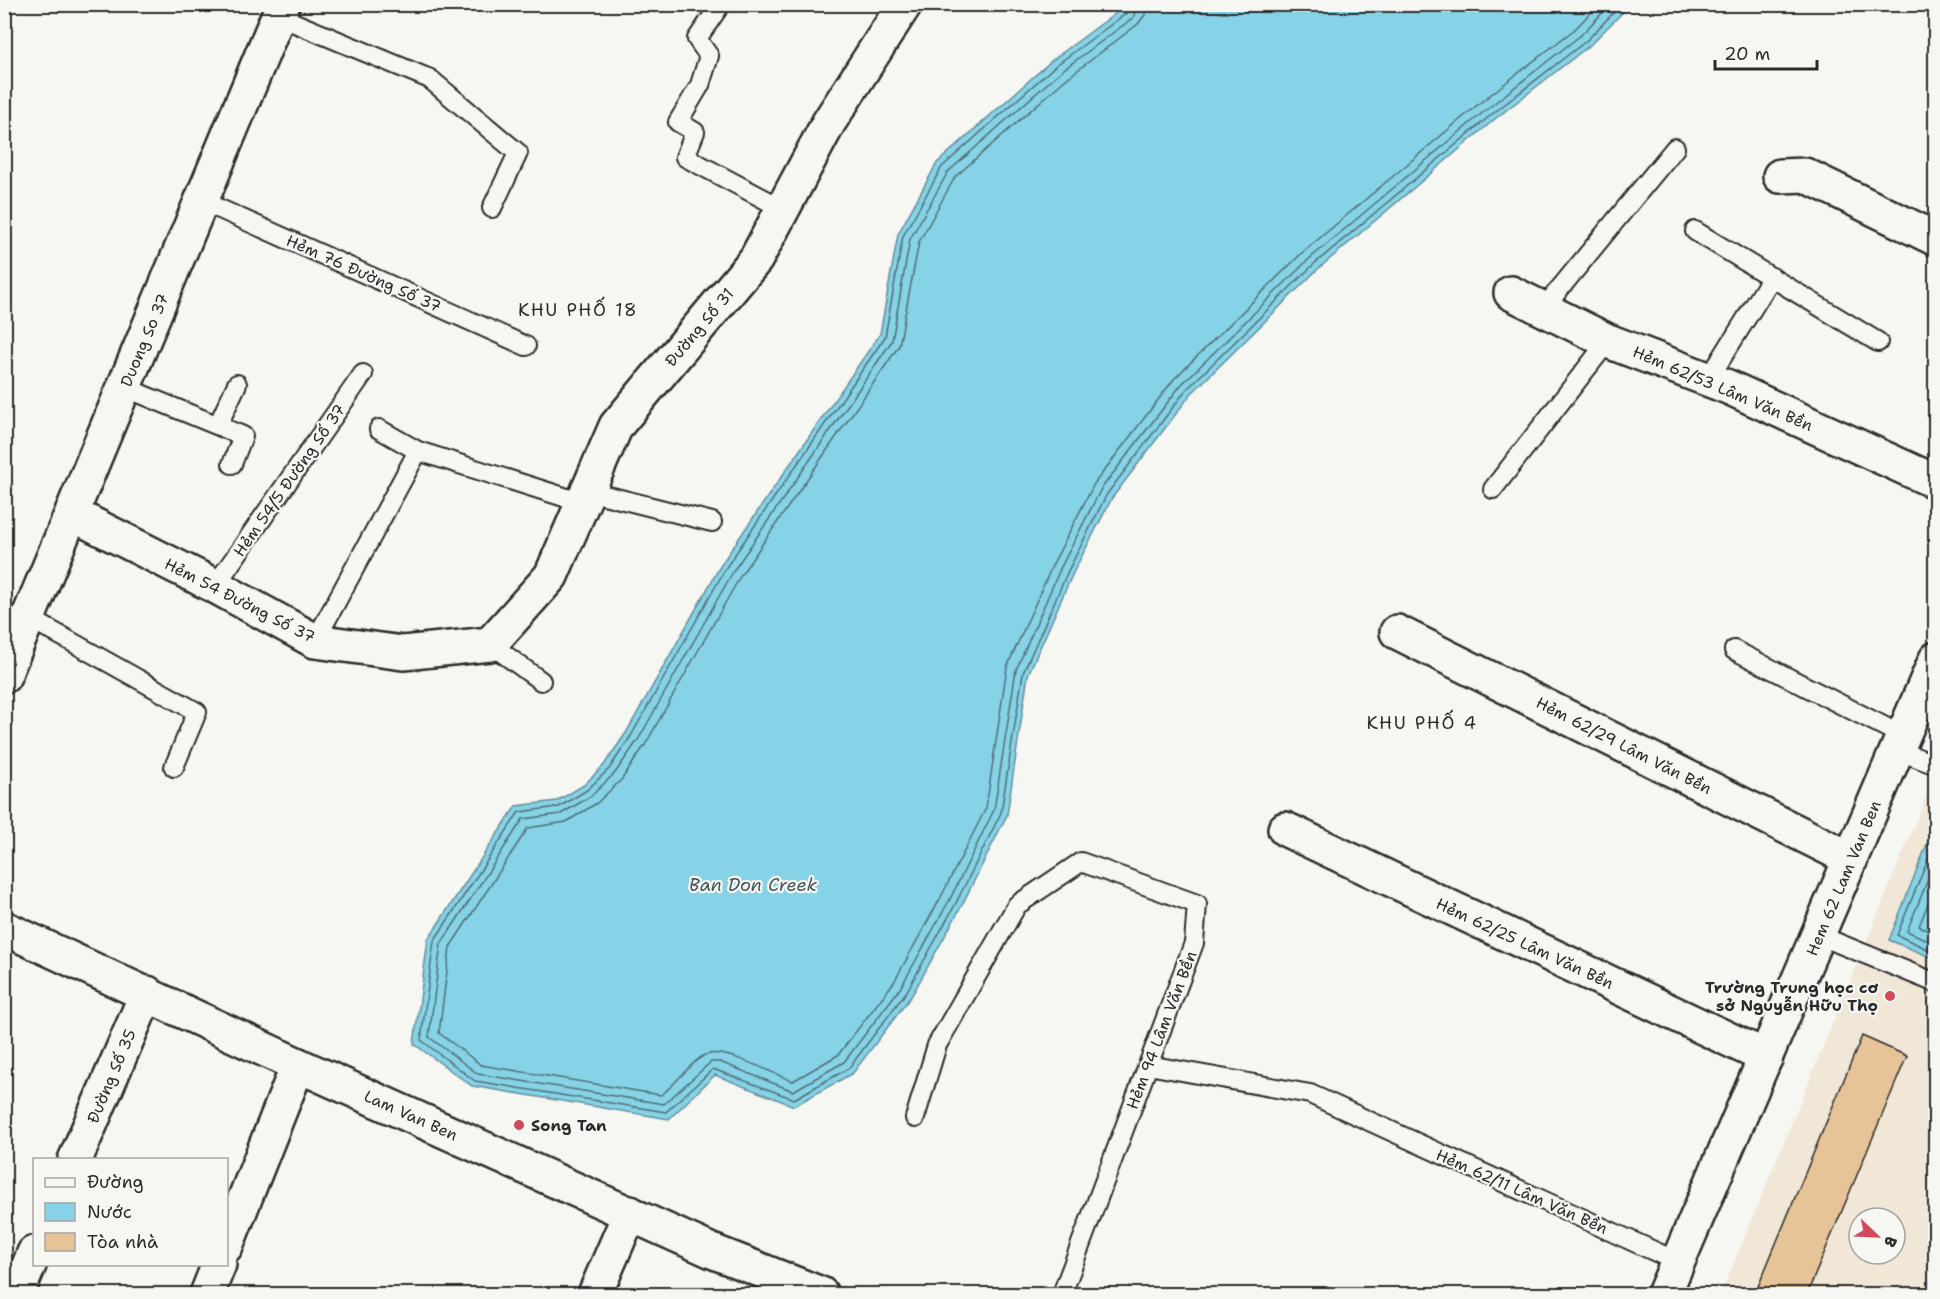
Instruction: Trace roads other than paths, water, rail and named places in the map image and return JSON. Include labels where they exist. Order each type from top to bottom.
[{"type":"street","name":"Đường Số 31","points":[[490,644],[551,576],[616,426],[756,259],[829,122],[905,4]]},
{"type":"street","name":"Duong So 37","points":[[4,676],[280,10]]},
{"type":"street","points":[[1780,176],[1806,175],[1935,239]]},
{"type":"street","name":"Hẻm 62/53 Lâm Văn Bền","points":[[1511,293],[1608,341],[1708,380],[1935,482]]},
{"type":"street","name":"Hẻm 54 Đường Số 37","points":[[72,514],[215,586],[315,641],[403,653],[490,644]]},
{"type":"street","name":"Hẻm 62/29 Lâm Văn Bền","points":[[1397,632],[1851,859]]},
{"type":"street","name":"Hem 62 Lam Van Ben","points":[[1664,1294],[1935,659]]},
{"type":"street","name":"Hẻm 62/25 Lâm Văn Bền","points":[[1285,829],[1766,1057]]},
{"type":"street","name":"Lam Van Ben","points":[[4,928],[298,1065],[712,1251],[821,1294]]},
{"type":"street","name":"Đường Số 35","points":[[76,1158],[147,993]]},
{"type":"street","points":[[228,1241],[298,1065]]},
{"type":"street","points":[[595,1294],[630,1213]]},
{"type":"street","points":[[17,1294],[33,1255]]},
{"type":"street","points":[[207,1294],[218,1266]]},
{"type":"lane","points":[[721,4],[697,39],[709,56],[700,85],[678,122],[695,132],[684,157],[783,209]]},
{"type":"lane","points":[[280,10],[430,79],[518,153],[492,208]]},
{"type":"lane","points":[[1543,309],[1675,148]]},
{"type":"lane","name":"Hẻm 76 Đường Số 37","points":[[202,201],[526,346]]},
{"type":"lane","points":[[1695,231],[1878,342]]},
{"type":"lane","points":[[1708,380],[1772,277]]},
{"type":"lane","points":[[1493,489],[1608,341]]},
{"type":"lane","name":"Hẻm 54/5 Đường Số 37","points":[[215,586],[363,374]]},
{"type":"lane","points":[[218,425],[237,384]]},
{"type":"lane","points":[[124,387],[243,436],[232,464]]},
{"type":"lane","points":[[380,429],[418,451],[585,497],[712,522]]},
{"type":"lane","points":[[315,641],[418,451]]},
{"type":"lane","points":[[29,618],[197,712],[174,767]]},
{"type":"lane","points":[[490,644],[541,681]]},
{"type":"lane","points":[[1734,650],[1935,765]]},
{"type":"lane","name":"Hẻm 94 Lâm Văn Bền","points":[[915,1118],[937,1044],[1017,905],[1081,862],[1197,903],[1194,943],[1062,1294]]},
{"type":"lane","points":[[1818,935],[1935,983]]},
{"type":"lane","name":"Hẻm 62/11 Lâm Văn Bền","points":[[1148,1065],[1310,1094],[1678,1262]]},
{"type":"water","name":"Ban Don Creek","points":[[1127,5],[1630,5],[1590,45],[1495,119],[1318,269],[1191,394],[1112,498],[1073,573],[1028,675],[1007,815],[961,907],[912,995],[853,1073],[794,1106],[715,1075],[669,1119],[472,1086],[414,1044],[428,939],[516,806],[557,801],[584,785],[604,765],[626,733],[722,563],[880,334],[898,234],[937,163],[1051,61]]},
{"type":"water","points":[[1935,824],[1935,959],[1889,940]]},
{"type":"place","name":"Trường Trung học cơ sở Nguyễn Hữu Thọ","points":[[1890,996]]},
{"type":"place","name":"Song Tan","points":[[519,1125]]},
{"type":"district","name":"KHU PHỐ 18","points":[[578,310]]},
{"type":"district","name":"KHU PHỐ 4","points":[[1422,723]]}]
